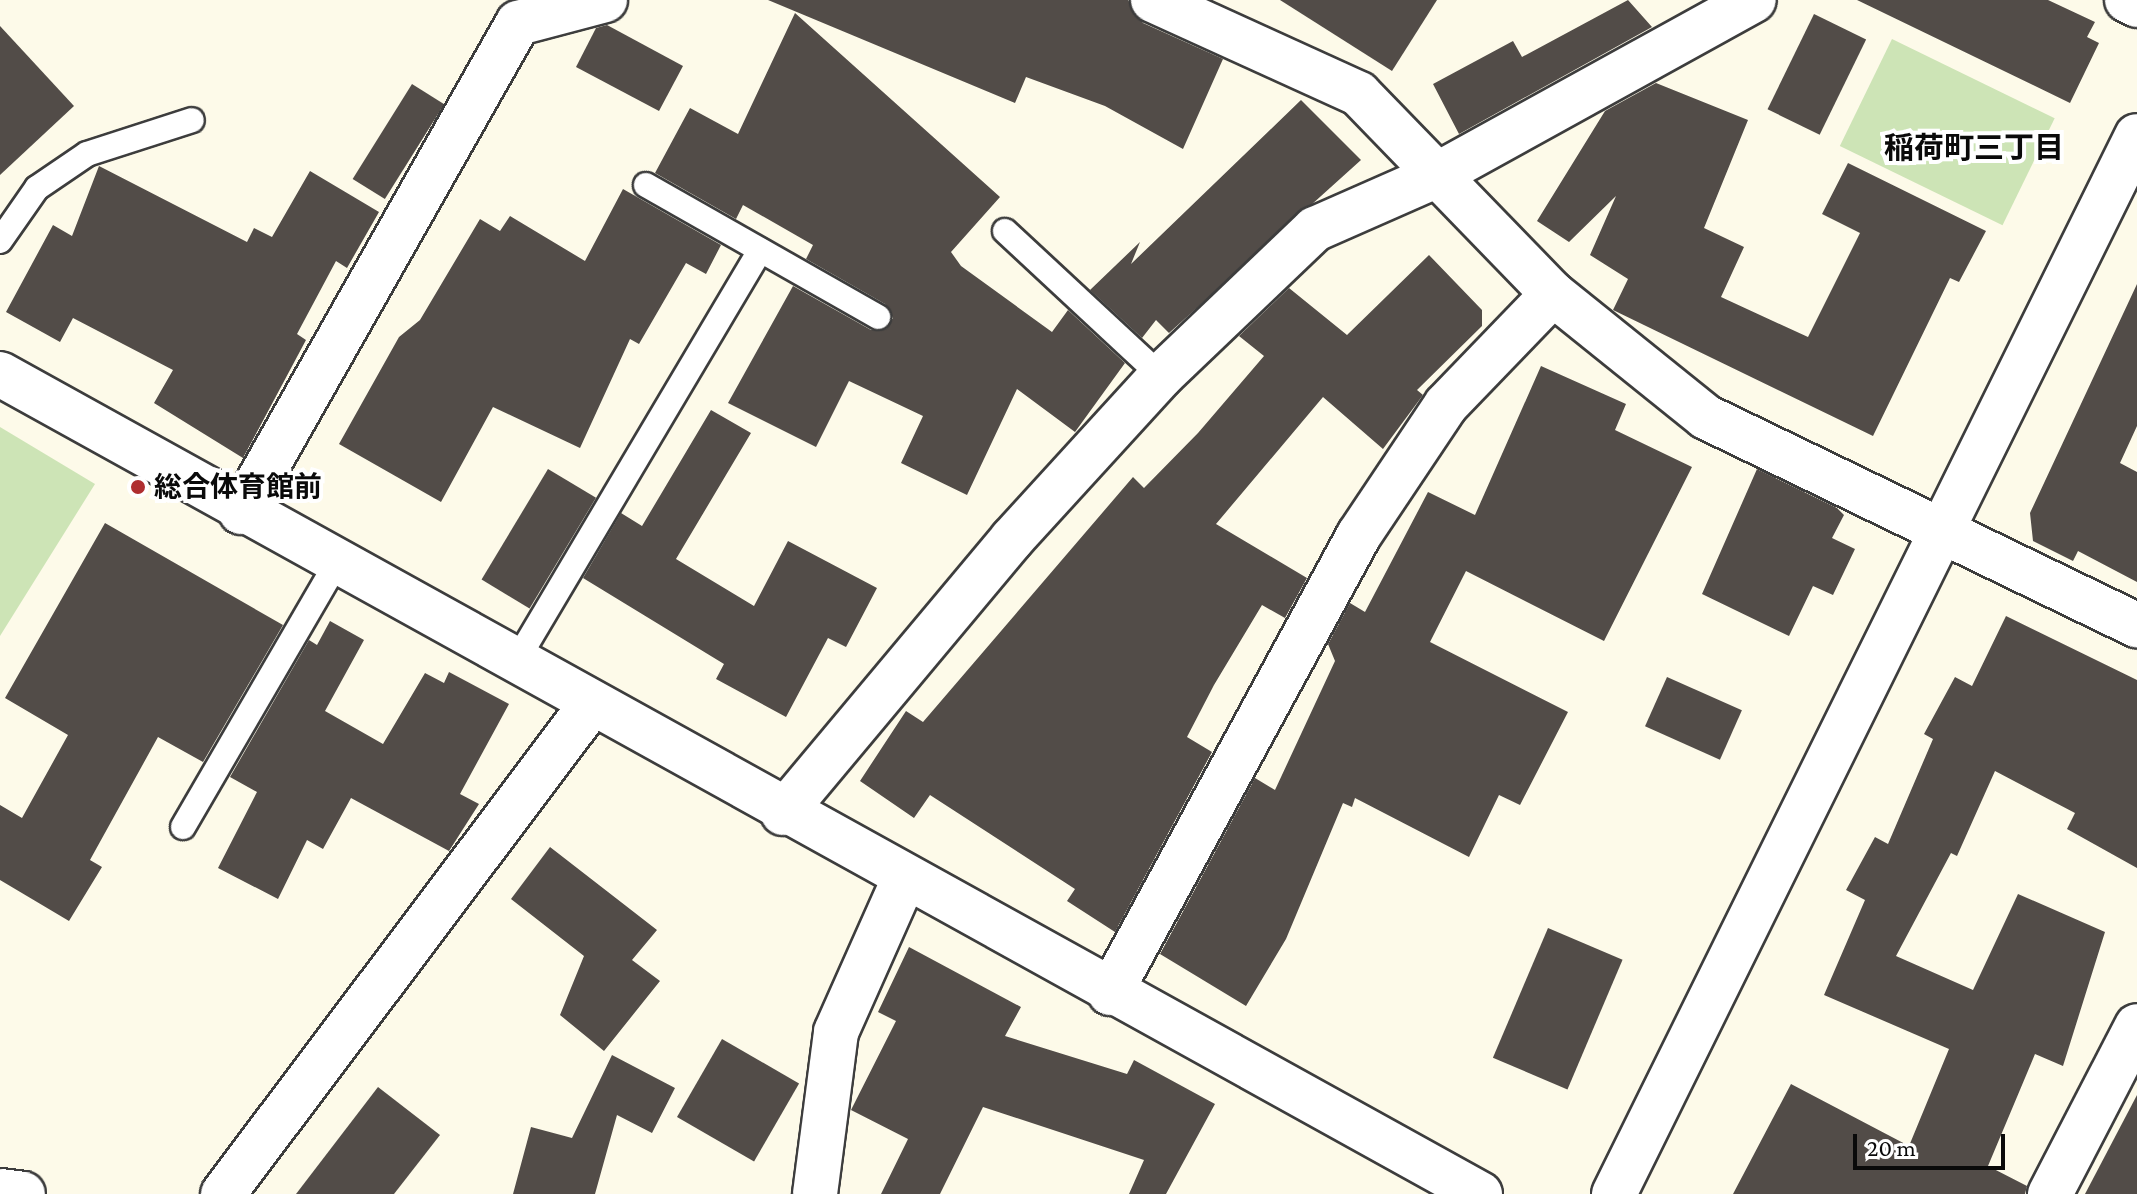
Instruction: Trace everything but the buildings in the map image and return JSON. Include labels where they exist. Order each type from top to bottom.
[{"type":"street","points":[[241,512],[518,23],[605,0]]},
{"type":"street","points":[[1153,0],[1359,94],[1435,176],[1553,294],[1706,417],[2137,625]]},
{"type":"street","points":[[2127,0],[2137,5]]},
{"type":"street","points":[[783,813],[1012,539],[1161,376],[1315,229],[1435,176],[1742,3]]},
{"type":"street","points":[[1614,1194],[2137,136]]},
{"type":"street","points":[[1110,993],[1359,535],[1446,405],[1553,294]]},
{"type":"street","points":[[0,374],[335,566],[1480,1194]]},
{"type":"street","points":[[223,1194],[590,706]]},
{"type":"street","points":[[815,1194],[836,1032],[904,879]]},
{"type":"street","points":[[2050,1194],[2136,1031]]},
{"type":"street","points":[[0,1191],[23,1194]]},
{"type":"lane","points":[[0,241],[37,188],[87,154],[192,120]]},
{"type":"lane","points":[[646,185],[878,317]]},
{"type":"lane","points":[[1005,231],[1161,376]]},
{"type":"lane","points":[[514,665],[760,250]]},
{"type":"lane","points":[[183,827],[335,566]]},
{"type":"green space","points":[[1892,39],[2055,118],[2003,225],[1840,146]]},
{"type":"green space","points":[[0,427],[95,484],[0,636]]},
{"type":"place","name":"総合体育館前","points":[[138,487]]},
{"type":"district","name":"稲荷町三丁目","points":[[1974,148]]}]
